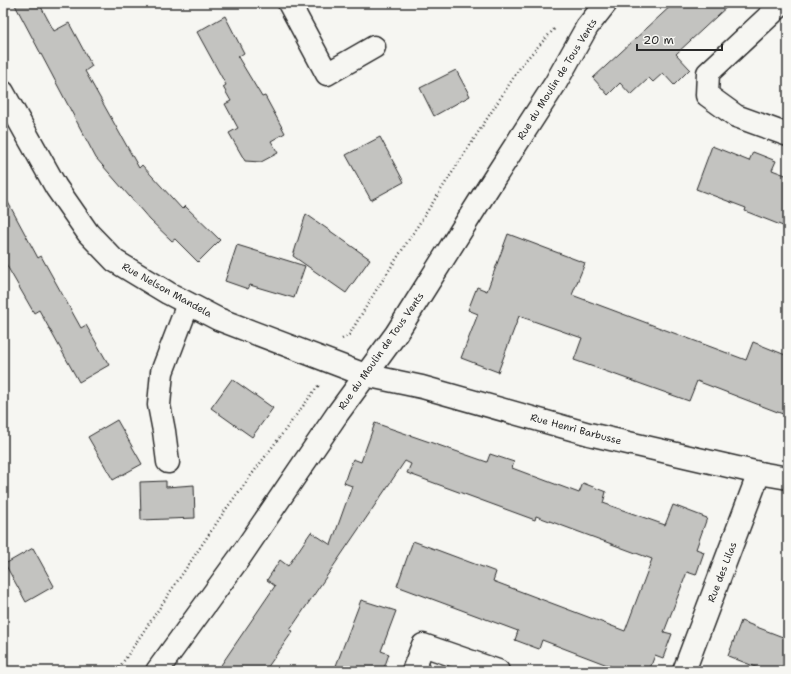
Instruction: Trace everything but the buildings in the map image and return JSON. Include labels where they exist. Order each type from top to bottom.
[{"type":"street","points":[[289,3],[327,74],[374,47]]},
{"type":"street","name":"Rue du Moulin de Tous Vents","points":[[157,671],[240,557],[365,375],[400,328],[555,84],[587,27],[606,3]]},
{"type":"street","points":[[783,3],[708,73],[707,94],[736,116],[788,135]]},
{"type":"street","name":"Rue Nelson Mandela","points":[[3,92],[56,186],[88,233],[115,261],[188,304],[218,319],[365,375]]},
{"type":"street","points":[[168,462],[159,405],[162,372],[188,304]]},
{"type":"street","name":"Rue Henri Barbusse","points":[[365,375],[422,387],[589,434],[759,473],[788,478]]},
{"type":"street","name":"Rue des Lilas","points":[[684,671],[759,473]]},
{"type":"street","points":[[413,671],[423,645],[498,671]]},
{"type":"path","points":[[339,340],[348,335],[523,63],[558,25]]},
{"type":"path","points":[[117,671],[226,509],[318,386],[312,382]]}]
